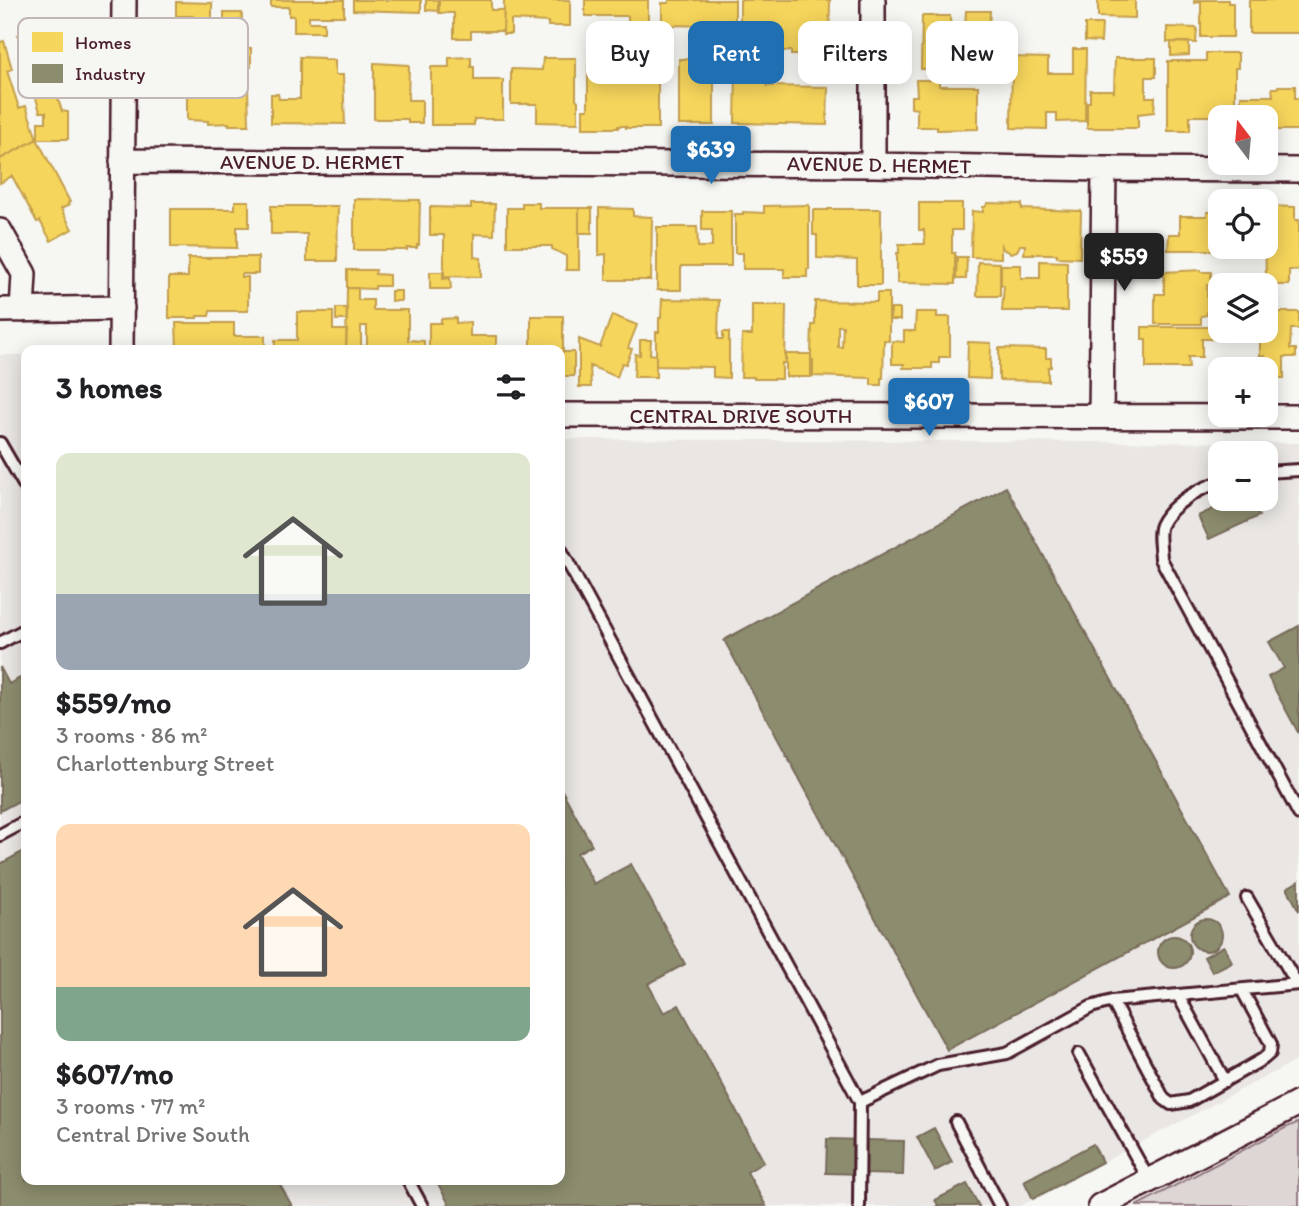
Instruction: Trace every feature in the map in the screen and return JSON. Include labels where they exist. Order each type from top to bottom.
[{"type":"street","points":[[124,0],[124,18]]},
{"type":"street","points":[[873,0],[873,165]]},
{"type":"street","points":[[121,345],[123,98]]},
{"type":"street","name":"AVENUE D. HERMET","points":[[122,161],[1299,170]]},
{"type":"street","points":[[1101,416],[1104,169]]},
{"type":"street","points":[[0,230],[23,274],[11,310],[122,308]]},
{"type":"street","name":"CENTRAL DRIVE SOUTH","points":[[565,415],[1299,417]]},
{"type":"street","points":[[1100,1206],[1299,1103]]},
{"type":"lane","points":[[0,443],[21,479]]},
{"type":"lane","points":[[1278,471],[1299,470]]},
{"type":"lane","points":[[1208,485],[1176,506],[1160,527],[1161,559],[1299,814]]},
{"type":"lane","points":[[565,557],[860,1102],[859,1206]]},
{"type":"lane","points":[[0,643],[21,632]]},
{"type":"lane","points":[[0,835],[21,824]]},
{"type":"lane","points":[[860,1102],[938,1065],[1007,1053],[1091,1007],[1112,1001],[1298,984],[1247,898]]},
{"type":"lane","points":[[1112,1001],[1164,1099],[1171,1104],[1189,1101],[1270,1053],[1271,1044],[1242,989]]},
{"type":"lane","points":[[1178,995],[1225,1081]]},
{"type":"lane","points":[[1079,1054],[1149,1180]]},
{"type":"lane","points":[[956,1122],[1000,1206]]},
{"type":"lane","points":[[411,1185],[422,1206]]},
{"type":"shaded area","points":[[0,355],[21,355],[21,1185],[565,1185],[565,439],[1208,443],[1208,511],[1278,511],[1278,443],[1299,443],[1299,1059],[1020,1206],[0,1206]]},
{"type":"shaded area","points":[[1299,1122],[1299,1206],[1136,1206],[1285,1128]]},
{"type":"building: Homes","points":[[271,0],[344,0],[344,16],[309,16],[309,22],[324,22],[324,32],[294,32],[294,16],[289,16],[289,7],[271,7]]},
{"type":"building: Homes","points":[[353,0],[421,0],[421,12],[353,10]]},
{"type":"building: Homes","points":[[426,0],[438,0],[438,11],[426,10]]},
{"type":"building: Homes","points":[[439,0],[491,0],[491,10],[504,10],[503,31],[471,31],[471,38],[454,38],[454,13],[439,13]]},
{"type":"building: Homes","points":[[504,0],[570,0],[570,26],[548,26],[548,22],[511,20],[511,34],[503,34]]},
{"type":"building: Homes","points":[[585,0],[648,0],[648,21],[628,21],[628,16],[585,16]]},
{"type":"building: Homes","points":[[669,0],[735,0],[735,21],[688,21],[688,25],[674,25],[674,21],[662,21],[662,3],[669,3]]},
{"type":"building: Homes","points":[[740,0],[830,0],[830,21],[798,21],[798,55],[784,51],[784,21],[740,21]]},
{"type":"building: Homes","points":[[1098,0],[1135,0],[1135,18],[1098,17]]},
{"type":"building: Homes","points":[[1194,0],[1228,0],[1228,3],[1233,3],[1233,37],[1201,37],[1201,2],[1194,3]]},
{"type":"building: Homes","points":[[1249,0],[1299,0],[1299,33],[1249,33]]},
{"type":"building: Homes","points":[[176,2],[212,3],[212,18],[176,16]]},
{"type":"building: Homes","points":[[966,11],[990,11],[989,21],[965,21]]},
{"type":"building: Homes","points":[[224,13],[242,13],[242,18],[224,18]]},
{"type":"building: Homes","points":[[922,16],[950,16],[950,21],[926,21],[926,69],[921,69]]},
{"type":"building: Homes","points":[[1085,24],[1102,24],[1101,42],[1085,41]]},
{"type":"building: Homes","points":[[1167,27],[1197,28],[1196,43],[1167,42]]},
{"type":"building: Homes","points":[[4,41],[12,69],[7,71],[19,108],[26,106],[37,139],[0,159],[0,42]]},
{"type":"building: Homes","points":[[1171,42],[1189,42],[1189,55],[1171,56]]},
{"type":"building: Homes","points":[[248,48],[251,48],[251,67],[248,67]]},
{"type":"building: Homes","points":[[1073,49],[1086,49],[1085,121],[1057,122],[1057,113],[1047,113],[1047,129],[1011,128],[1012,84],[1018,84],[1018,57],[1048,58],[1048,73],[1073,73]]},
{"type":"building: Homes","points":[[1206,53],[1238,53],[1238,68],[1235,68],[1235,105],[1208,105],[1208,116],[1190,116],[1190,131],[1168,131],[1168,61],[1206,61]]},
{"type":"building: Homes","points":[[300,57],[335,60],[335,75],[343,75],[345,124],[271,123],[271,94],[278,94],[279,99],[300,99]]},
{"type":"building: Homes","points":[[471,57],[474,80],[503,80],[503,119],[474,119],[474,125],[431,125],[431,67],[449,67],[449,58]]},
{"type":"building: Homes","points":[[543,58],[576,58],[578,123],[537,122],[537,104],[511,104],[511,69],[542,70]]},
{"type":"building: Homes","points":[[1115,58],[1156,58],[1156,77],[1146,77],[1146,97],[1155,97],[1154,112],[1138,114],[1138,128],[1087,128],[1090,90],[1113,90],[1114,93]]},
{"type":"building: Homes","points":[[679,59],[688,59],[688,84],[714,84],[714,125],[679,125]]},
{"type":"building: Homes","points":[[374,63],[409,65],[408,100],[422,100],[422,123],[408,123],[408,119],[374,119]]},
{"type":"building: Homes","points":[[916,80],[926,80],[926,84],[939,86],[978,86],[978,129],[937,130],[937,127],[917,127],[917,109],[911,108],[911,96],[917,96]]},
{"type":"building: Homes","points":[[588,84],[658,84],[658,128],[583,128],[583,109],[588,109]]},
{"type":"building: Homes","points":[[736,84],[828,87],[827,125],[735,123]]},
{"type":"building: Homes","points":[[1295,86],[1295,98],[1299,98],[1299,130],[1278,130],[1278,105],[1241,105],[1241,96],[1273,96],[1272,88]]},
{"type":"building: Homes","points":[[248,87],[249,125],[208,124],[208,121],[187,120],[187,98],[248,98]]},
{"type":"building: Homes","points":[[36,98],[58,98],[62,111],[68,112],[68,139],[38,139],[38,122],[46,122],[46,112],[40,112]]},
{"type":"building: Homes","points":[[37,139],[70,202],[61,209],[72,229],[51,241],[40,221],[37,222],[12,176],[0,183],[0,159]]},
{"type":"building: Homes","points":[[354,199],[420,200],[417,248],[354,250]]},
{"type":"building: Homes","points":[[235,201],[249,201],[249,227],[237,227],[237,248],[171,247],[171,209],[235,209]]},
{"type":"building: Homes","points":[[522,203],[539,203],[539,208],[579,208],[579,270],[566,270],[566,256],[552,249],[552,246],[507,246],[507,208],[522,208]]},
{"type":"building: Homes","points":[[919,203],[962,203],[962,230],[952,230],[955,284],[897,283],[899,244],[925,244],[924,230],[919,230]]},
{"type":"building: Homes","points":[[988,203],[1022,204],[1022,209],[1081,211],[1080,258],[1057,257],[1057,254],[1024,254],[1025,245],[1020,245],[1017,251],[1011,253],[1001,245],[1001,258],[971,257],[972,211],[983,212],[983,207]]},
{"type":"building: Homes","points":[[471,204],[495,204],[494,235],[474,234],[474,257],[481,258],[481,277],[444,276],[444,235],[430,235],[430,207],[471,208]]},
{"type":"building: Homes","points":[[809,205],[807,277],[784,277],[784,269],[743,269],[743,253],[735,253],[735,214],[764,213],[764,206]]},
{"type":"building: Homes","points":[[271,206],[338,206],[337,261],[307,261],[307,234],[271,234]]},
{"type":"building: Homes","points":[[1278,206],[1295,207],[1295,220],[1299,220],[1299,270],[1289,270],[1289,285],[1278,285],[1278,273],[1266,273],[1266,259],[1278,259]]},
{"type":"building: Homes","points":[[579,208],[592,208],[592,233],[579,233]]},
{"type":"building: Homes","points":[[599,208],[633,209],[633,216],[652,217],[651,280],[606,280],[606,254],[599,255]]},
{"type":"building: Homes","points":[[881,209],[881,285],[857,285],[857,260],[817,258],[813,210]]},
{"type":"building: Homes","points":[[702,211],[731,211],[731,266],[681,266],[681,290],[657,290],[657,227],[697,227],[698,247],[712,247],[712,230],[702,230]]},
{"type":"building: Homes","points":[[1208,212],[1208,250],[1168,250],[1169,234],[1180,234],[1180,216],[1207,216]]},
{"type":"building: Homes","points":[[258,257],[258,274],[241,274],[241,277],[248,277],[248,311],[210,311],[209,316],[169,318],[169,277],[188,277],[188,258]]},
{"type":"building: Homes","points":[[957,257],[967,257],[966,279],[956,279]]},
{"type":"building: Homes","points":[[1040,261],[1067,262],[1067,311],[1002,311],[1004,285],[1001,285],[1001,265],[1021,265],[1021,278],[1040,278]]},
{"type":"building: Homes","points":[[978,262],[1000,263],[1000,296],[977,296]]},
{"type":"building: Homes","points":[[347,270],[376,270],[375,274],[389,275],[389,286],[375,286],[375,289],[347,288]]},
{"type":"building: Homes","points":[[430,272],[443,272],[443,279],[450,278],[451,289],[430,289]]},
{"type":"building: Homes","points":[[1164,272],[1211,272],[1208,273],[1207,315],[1201,316],[1201,324],[1155,324],[1155,294],[1164,294]]},
{"type":"building: Homes","points":[[347,288],[358,288],[358,300],[373,300],[373,310],[408,310],[408,340],[424,341],[424,345],[367,345],[367,326],[361,326],[361,345],[346,345]]},
{"type":"building: Homes","points":[[391,291],[401,291],[401,301],[391,301]]},
{"type":"building: Homes","points":[[877,293],[889,293],[889,341],[884,340],[881,385],[871,385],[871,378],[813,376],[811,354],[815,301],[877,302]],"holes":[[[838,326],[843,326],[842,347],[838,347]]]},
{"type":"building: Homes","points":[[662,299],[719,300],[718,339],[723,339],[723,332],[729,332],[729,378],[713,377],[713,367],[656,366],[656,332],[659,332]]},
{"type":"building: Homes","points":[[752,305],[786,305],[785,363],[782,363],[782,379],[741,377],[742,335],[752,335]]},
{"type":"building: Homes","points":[[336,308],[347,308],[347,320],[336,320]]},
{"type":"building: Homes","points":[[891,309],[900,309],[900,320],[890,320]]},
{"type":"building: Homes","points":[[297,312],[333,312],[333,330],[347,330],[346,345],[275,345],[275,340],[297,340]]},
{"type":"building: Homes","points":[[916,312],[937,312],[937,317],[950,317],[950,357],[939,357],[939,363],[932,363],[932,368],[903,368],[904,364],[892,364],[892,341],[904,342],[904,331],[915,331]]},
{"type":"building: Homes","points":[[1278,312],[1299,312],[1299,329],[1291,329],[1290,349],[1296,349],[1296,357],[1284,357],[1284,378],[1278,378],[1278,357],[1260,357],[1260,343],[1278,343]]},
{"type":"building: Homes","points":[[612,315],[637,325],[628,348],[632,349],[626,364],[622,363],[617,377],[590,366],[591,387],[579,387],[579,339],[600,347]]},
{"type":"building: Homes","points":[[531,316],[563,316],[563,345],[531,345]]},
{"type":"building: Homes","points":[[456,318],[456,323],[470,322],[470,336],[496,336],[496,345],[429,345],[429,323],[441,323],[441,319]]},
{"type":"building: Homes","points":[[176,323],[234,323],[234,336],[265,336],[265,345],[177,345]]},
{"type":"building: Homes","points":[[1142,327],[1208,327],[1208,339],[1202,339],[1202,357],[1188,357],[1189,368],[1146,368],[1146,339],[1142,339]]},
{"type":"building: Homes","points":[[640,340],[651,340],[650,354],[656,355],[656,377],[634,377],[635,354],[640,355]]},
{"type":"building: Homes","points":[[968,342],[991,343],[990,379],[967,378]]},
{"type":"building: Homes","points":[[999,348],[1046,349],[1046,358],[1051,358],[1048,381],[999,380]]},
{"type":"building: Homes","points":[[565,352],[574,352],[574,376],[565,376]]},
{"type":"building: Homes","points":[[786,354],[811,354],[811,377],[786,377]]},
{"type":"building: Industry","points":[[1006,487],[1230,897],[947,1050],[724,640]]},
{"type":"building: Industry","points":[[1209,511],[1257,511],[1259,516],[1209,539],[1198,516]]},
{"type":"building: Industry","points":[[1299,626],[1299,734],[1268,677],[1284,668],[1269,642]]},
{"type":"building: Industry","points":[[0,667],[9,684],[21,678],[21,800],[0,811]]},
{"type":"building: Industry","points":[[565,796],[592,845],[577,853],[594,884],[631,864],[685,964],[648,984],[664,1013],[679,1005],[764,1162],[747,1172],[766,1206],[450,1206],[439,1185],[565,1185]]},
{"type":"building: Industry","points":[[21,853],[21,1185],[280,1185],[292,1206],[0,1206],[0,864]]},
{"type":"building: Industry","points":[[1299,881],[1299,911],[1287,888]]},
{"type":"building: Industry","points":[[1206,919],[1217,924],[1222,935],[1217,946],[1206,951],[1195,946],[1190,935],[1195,924]]},
{"type":"building: Industry","points":[[1174,936],[1185,941],[1190,952],[1185,963],[1174,968],[1163,963],[1158,952],[1163,941]]},
{"type":"building: Industry","points":[[1224,946],[1232,962],[1212,972],[1204,957]]},
{"type":"building: Industry","points":[[934,1128],[952,1162],[935,1171],[917,1137]]},
{"type":"building: Industry","points":[[827,1139],[904,1141],[903,1175],[826,1173]]},
{"type":"building: Industry","points":[[1093,1144],[1102,1162],[1033,1199],[1024,1181]]},
{"type":"building: Industry","points":[[967,1184],[979,1206],[937,1206],[935,1200]]}]
